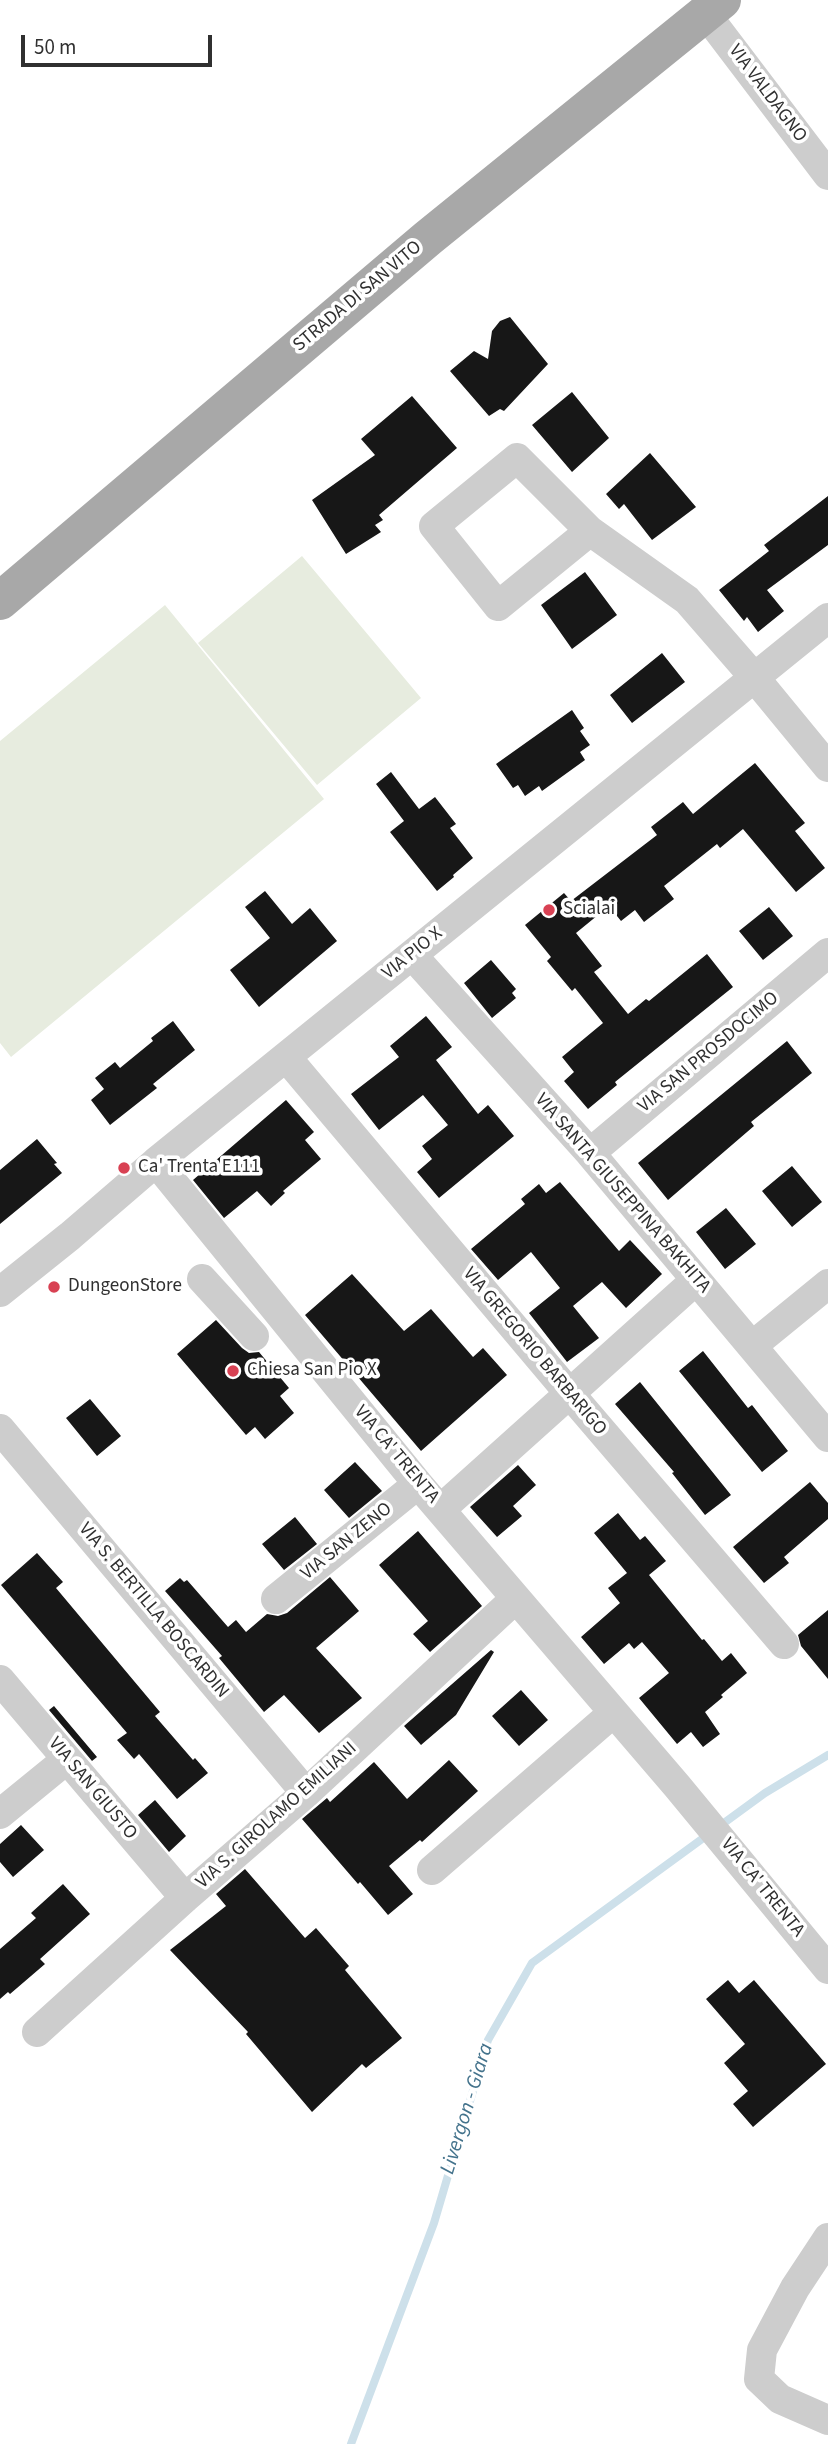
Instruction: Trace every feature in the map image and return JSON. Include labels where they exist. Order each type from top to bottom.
[{"type":"main road","name":"STRADA DI SAN VITO","points":[[0,601],[428,238],[713,7]]},
{"type":"street","name":"VIA VALDAGNO","points":[[713,7],[828,174]]},
{"type":"street","points":[[590,531],[498,606],[434,526],[517,458],[590,531],[687,600],[828,767]]},
{"type":"street","name":"VIA PIO X","points":[[0,1292],[156,1162],[828,618]]},
{"type":"street","name":"VIA SAN PROSDOCIMO","points":[[590,1153],[828,953]]},
{"type":"street","name":"VIA SANTA GIUSEPPINA BAKHITA","points":[[412,955],[590,1153],[828,1437]]},
{"type":"street","name":"VIA GREGORIO BARBARIGO","points":[[286,1058],[784,1644]]},
{"type":"street","name":"VIA CA' TRENTA","points":[[156,1162],[418,1484],[729,1847],[828,1969]]},
{"type":"street","points":[[202,1279],[254,1336]]},
{"type":"street","points":[[441,1509],[696,1280]]},
{"type":"street","points":[[752,1346],[828,1284]]},
{"type":"street","name":"VIA S. BERTILLA BOSCARDIN","points":[[0,1429],[306,1793]]},
{"type":"street","name":"VIA SAN ZENO","points":[[276,1599],[418,1484]]},
{"type":"street","name":"VIA S. GIROLAMO EMILIANI","points":[[37,2032],[306,1793],[515,1599]]},
{"type":"street","name":"VIA SAN GIUSTO","points":[[0,1680],[185,1898]]},
{"type":"street","points":[[432,1870],[613,1713]]},
{"type":"street","points":[[0,1814],[66,1760]]},
{"type":"street","points":[[828,2238],[795,2288],[762,2350],[759,2379],[780,2399],[828,2420]]},
{"type":"shaded area","points":[[302,556],[421,698],[317,785],[198,643]]},
{"type":"shaded area","points":[[165,605],[324,799],[11,1057],[0,1043],[0,741]]},
{"type":"building","points":[[510,317],[548,364],[504,411],[500,409],[489,416],[450,371],[474,351],[488,359],[492,331],[500,321]]},
{"type":"building","points":[[572,392],[609,438],[572,472],[532,425]]},
{"type":"building","points":[[412,396],[457,448],[379,515],[383,520],[375,525],[381,532],[346,554],[312,500],[375,455],[361,439]]},
{"type":"building","points":[[650,453],[696,507],[652,540],[624,504],[619,509],[606,494]]},
{"type":"building","points":[[828,496],[828,545],[767,590],[784,611],[758,632],[747,617],[744,621],[719,590],[769,551],[764,545]]},
{"type":"building","points":[[585,572],[617,615],[572,649],[541,605]]},
{"type":"building","points":[[662,653],[685,682],[632,723],[610,695]]},
{"type":"building","points":[[572,710],[584,728],[580,731],[590,745],[580,752],[585,760],[542,791],[539,786],[525,796],[518,785],[513,788],[496,764]]},
{"type":"building","points":[[755,763],[805,823],[795,831],[825,868],[796,892],[743,829],[720,848],[717,844],[664,886],[674,899],[644,922],[635,910],[621,921],[609,906],[576,933],[602,966],[594,972],[628,1014],[646,999],[649,1001],[707,954],[733,987],[615,1082],[617,1085],[588,1109],[564,1081],[574,1072],[562,1057],[603,1023],[575,988],[572,991],[547,961],[551,957],[525,925],[564,893],[571,901],[657,835],[651,827],[683,802],[693,814]]},
{"type":"building","points":[[391,772],[419,809],[435,797],[456,824],[450,828],[473,858],[437,891],[390,832],[404,821],[376,784]]},
{"type":"building","points":[[265,891],[292,924],[310,908],[337,941],[259,1007],[230,970],[270,938],[245,907]]},
{"type":"building","points":[[769,907],[793,936],[763,960],[739,931]]},
{"type":"building","points":[[491,960],[516,989],[512,993],[516,998],[492,1018],[464,983]]},
{"type":"building","points":[[426,1016],[452,1047],[436,1060],[478,1114],[488,1105],[514,1136],[439,1198],[417,1172],[432,1159],[422,1146],[448,1125],[423,1095],[379,1130],[351,1094],[399,1057],[390,1046]]},
{"type":"building","points":[[173,1021],[195,1050],[153,1084],[157,1088],[110,1125],[91,1100],[104,1089],[95,1078],[115,1062],[120,1068]]},
{"type":"building","points":[[787,1041],[812,1073],[751,1122],[754,1126],[668,1200],[638,1163]]},
{"type":"building","points":[[286,1100],[314,1132],[305,1140],[321,1159],[283,1191],[285,1193],[271,1206],[257,1191],[224,1218],[193,1180]]},
{"type":"building","points":[[37,1139],[62,1173],[0,1224],[0,1170]]},
{"type":"building","points":[[792,1166],[822,1202],[792,1227],[762,1191]]},
{"type":"building","points":[[560,1182],[619,1251],[630,1240],[662,1274],[626,1308],[602,1282],[573,1306],[599,1338],[567,1362],[529,1313],[560,1288],[531,1252],[498,1280],[471,1249],[525,1204],[521,1199],[539,1184],[546,1193]]},
{"type":"building","points":[[726,1208],[756,1244],[725,1269],[696,1232]]},
{"type":"building","points":[[352,1274],[404,1331],[431,1309],[473,1357],[483,1348],[507,1375],[421,1451],[305,1315]]},
{"type":"building","name":"Chiesa San Pio X","points":[[216,1320],[242,1348],[249,1353],[259,1352],[289,1388],[280,1396],[294,1413],[265,1439],[255,1427],[246,1435],[177,1354]]},
{"type":"building","points":[[703,1351],[748,1408],[752,1405],[788,1451],[762,1472],[679,1371]]},
{"type":"building","points":[[640,1382],[731,1495],[705,1515],[672,1473],[674,1472],[615,1404]]},
{"type":"building","points":[[90,1399],[121,1436],[97,1456],[66,1418]]},
{"type":"building","points":[[355,1462],[382,1491],[349,1518],[324,1490]]},
{"type":"building","points":[[518,1465],[536,1485],[513,1506],[522,1516],[497,1537],[470,1507]]},
{"type":"building","points":[[810,1482],[828,1503],[828,1519],[784,1557],[789,1563],[764,1583],[733,1547]]},
{"type":"building","points":[[618,1513],[640,1540],[645,1536],[666,1561],[649,1575],[722,1661],[731,1653],[747,1673],[705,1712],[720,1734],[703,1747],[691,1732],[677,1744],[639,1698],[669,1673],[642,1642],[634,1649],[629,1643],[604,1664],[581,1637],[620,1603],[608,1588],[627,1573],[594,1533]]},
{"type":"building","points":[[295,1517],[317,1544],[284,1570],[262,1544]]},
{"type":"building","points":[[418,1531],[482,1606],[430,1652],[413,1634],[428,1621],[379,1565]]},
{"type":"building","points":[[37,1553],[63,1582],[56,1588],[160,1712],[155,1716],[193,1760],[195,1758],[208,1773],[177,1799],[139,1754],[134,1759],[117,1740],[127,1733],[1,1585]]},
{"type":"building","points":[[330,1577],[359,1611],[316,1648],[362,1698],[319,1733],[284,1695],[264,1712],[219,1658],[222,1656],[165,1591],[180,1578],[184,1582],[187,1580],[228,1627],[236,1620],[246,1632],[267,1614],[278,1616],[287,1613]]},
{"type":"building","points":[[828,1610],[828,1679],[801,1646],[798,1635]]},
{"type":"building","points":[[491,1650],[494,1652],[456,1715],[421,1745],[404,1726]]},
{"type":"building","points":[[521,1690],[548,1720],[519,1746],[492,1716]]},
{"type":"building","points":[[54,1706],[97,1757],[92,1761],[49,1710]]},
{"type":"building","points":[[449,1760],[478,1791],[422,1842],[420,1840],[389,1866],[413,1894],[388,1915],[302,1819],[327,1798],[330,1802],[374,1762],[407,1799]]},
{"type":"building","points":[[155,1800],[186,1836],[169,1852],[138,1815]]},
{"type":"building","points":[[21,1825],[44,1850],[13,1877],[0,1862],[0,1844]]},
{"type":"building","points":[[245,1869],[305,1938],[316,1928],[349,1966],[345,1970],[402,2038],[366,2068],[362,2064],[312,2112],[246,2034],[248,2032],[170,1950],[226,1906],[216,1894]]},
{"type":"building","points":[[63,1884],[90,1914],[40,1959],[45,1964],[10,1994],[8,1992],[0,1999],[0,1949],[36,1918],[31,1913]]},
{"type":"building","points":[[728,1980],[739,1993],[754,1980],[826,2064],[753,2127],[733,2104],[748,2091],[724,2063],[745,2044],[706,1999]]},
{"type":"waterway","name":"Livergon - Giara","points":[[351,2444],[434,2223],[488,2040],[532,1963],[765,1793],[828,1755]]},
{"type":"place","name":"Scialai","points":[[549,910]]},
{"type":"place","name":"Ca' Trenta E111","points":[[124,1168]]},
{"type":"place","name":"DungeonStore","points":[[54,1287]]},
{"type":"place","name":"Chiesa San Pio X","points":[[233,1371]]}]
